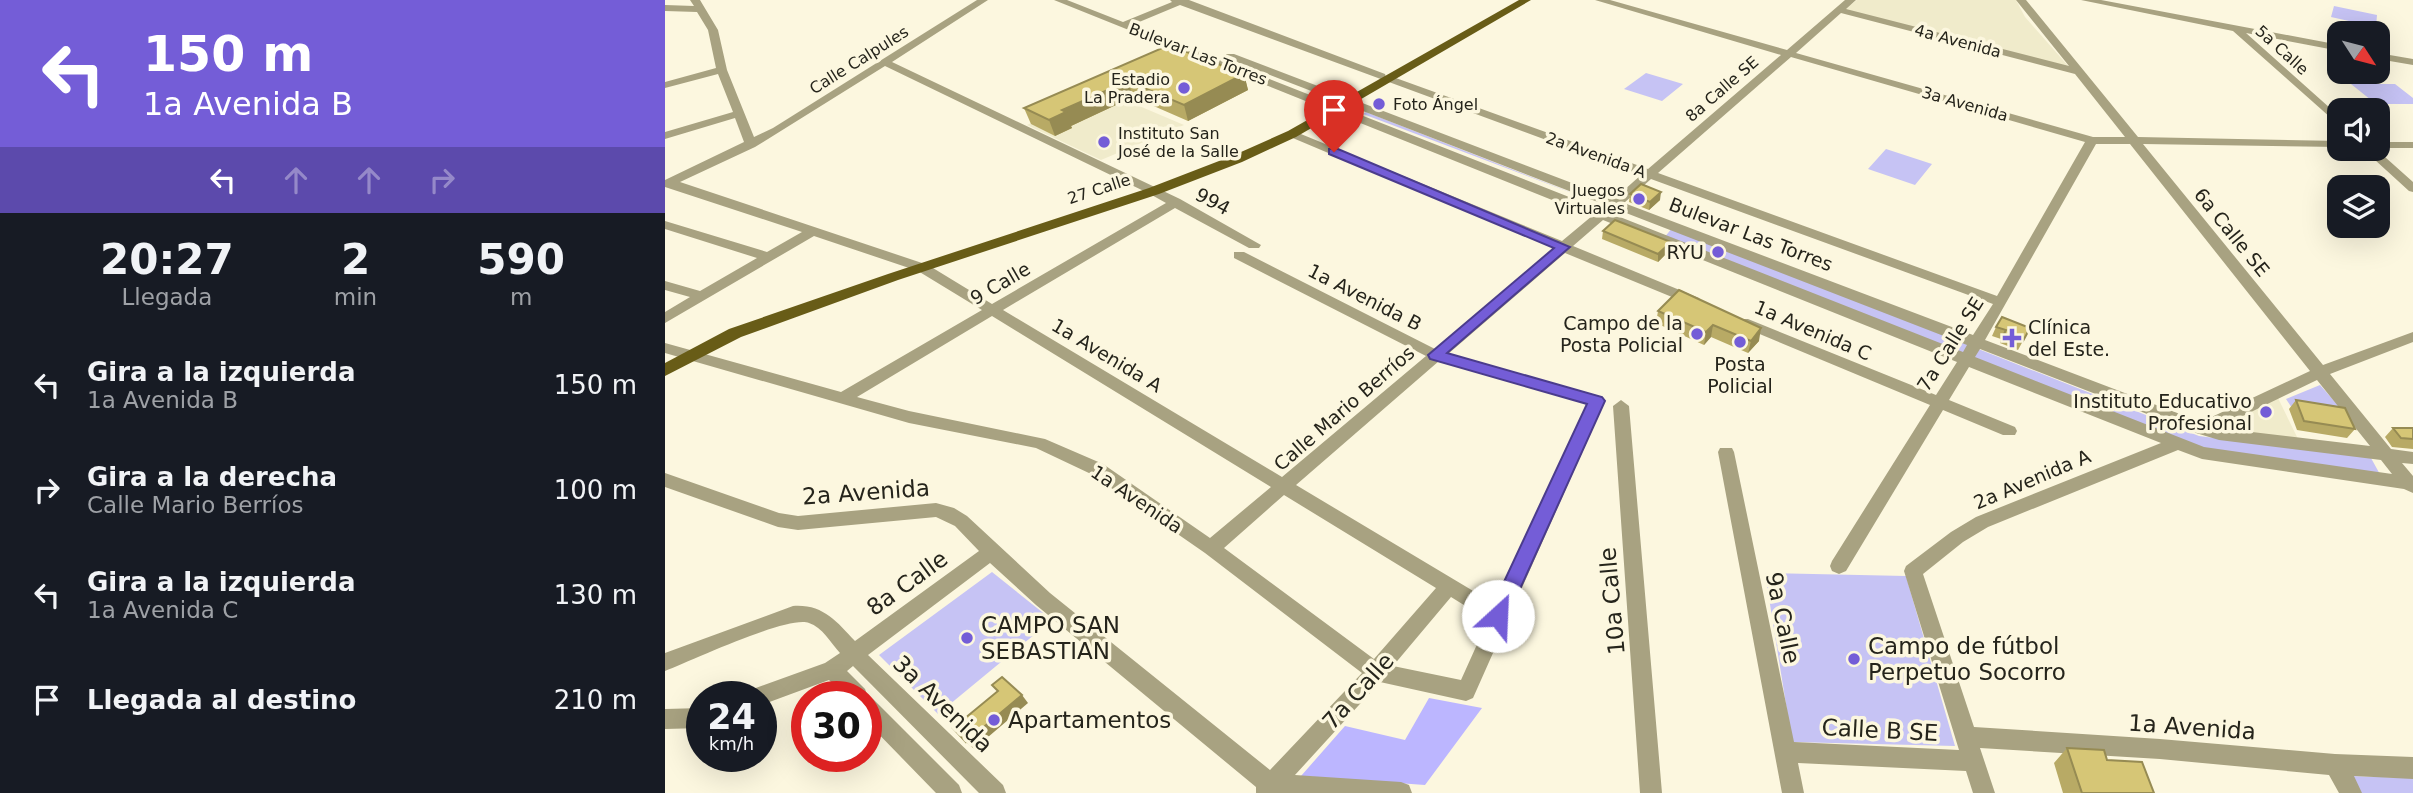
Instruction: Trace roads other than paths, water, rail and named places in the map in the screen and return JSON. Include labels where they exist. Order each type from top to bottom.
[{"type":"main road","name":"27 Calle","points":[[665,370],[687,354],[735,333],[918,266],[1237,159],[1292,134],[1513,0]]},
{"type":"main road","name":"27 Calle","points":[[1385,77],[1526,0]]},
{"type":"main road","name":"27 Calle","points":[[1149,188],[1264,142],[1341,105]]},
{"type":"main road","points":[[665,363],[687,354]]},
{"type":"street","points":[[695,0],[713,30],[722,70],[751,145]]},
{"type":"street","name":"Calle Calpules","points":[[668,184],[751,145],[983,0]]},
{"type":"street","name":"Bulevar Las Torres","points":[[1059,0],[1615,204],[2202,429],[2219,434],[2413,458]]},
{"type":"street","name":"Bulevar Las Torres","points":[[1086,0],[1600,216],[2177,444],[2220,457],[2412,485]]},
{"type":"street","name":"3a Avenida","points":[[1600,0],[2092,140],[2327,144]]},
{"type":"street","name":"8a Calle SE","points":[[1615,204],[1851,0]]},
{"type":"street","name":"6a Calle SE","points":[[2021,0],[2412,485]]},
{"type":"street","points":[[2086,0],[2327,46]]},
{"type":"street","points":[[2159,14],[2167,0]]},
{"type":"street","points":[[1124,25],[1180,1]]},
{"type":"street","name":"2a Avenida A","points":[[1180,1],[2001,302]]},
{"type":"street","points":[[665,8],[702,9]]},
{"type":"street","name":"4a Avenida","points":[[1839,10],[2078,72]]},
{"type":"street","name":"5a Calle","points":[[2235,28],[2327,110]]},
{"type":"street","points":[[2391,58],[2413,62]]},
{"type":"street","points":[[885,62],[1149,188]]},
{"type":"street","points":[[665,85],[722,70]]},
{"type":"street","points":[[665,136],[740,113]]},
{"type":"street","points":[[1292,134],[1711,308]]},
{"type":"street","name":"7a Calle SE","points":[[1839,566],[2001,302],[2092,140]]},
{"type":"street","points":[[2390,145],[2413,145]]},
{"type":"street","points":[[2383,161],[2413,188]]},
{"type":"street","name":"1a Avenida A","points":[[668,184],[918,266],[1498,616]]},
{"type":"street","name":"994","points":[[1149,188],[1254,245]]},
{"type":"street","name":"9 Calle","points":[[844,397],[1175,202]]},
{"type":"street","name":"Calle Mario Berríos","points":[[1211,548],[1600,216]]},
{"type":"street","points":[[665,225],[768,257]]},
{"type":"street","points":[[665,318],[812,231]]},
{"type":"street","name":"1a Avenida B","points":[[1239,255],[1435,355],[1597,401],[1498,616]]},
{"type":"street","points":[[665,285],[702,296]]},
{"type":"street","name":"1a Avenida C","points":[[1734,318],[2009,431]]},
{"type":"street","points":[[2202,429],[2321,371],[2371,350],[2413,337]]},
{"type":"street","name":"1a Avenida","points":[[665,348],[909,417],[1039,443],[1097,469],[1211,548],[1376,672],[1466,691],[1498,616]]},
{"type":"street","name":"10a Calle","points":[[1621,406],[1651,793]]},
{"type":"street","name":"2a Avenida A","points":[[1966,737],[1913,571],[1957,537],[1982,522],[2177,444]]},
{"type":"street","name":"9a Calle","points":[[1726,452],[1793,793]]},
{"type":"street","name":"2a Avenida","points":[[665,480],[778,520],[798,523],[936,510],[948,513],[961,521],[1043,599],[1268,789]]},
{"type":"street","name":"8a Calle","points":[[853,653],[991,552]]},
{"type":"street","name":"7a Calle","points":[[1268,789],[1376,672],[1449,586]]},
{"type":"street","name":"3a Avenida","points":[[665,662],[753,627],[793,614],[808,613],[824,621],[995,793]]},
{"type":"street","points":[[777,690],[832,670],[853,653]]},
{"type":"street","points":[[832,670],[843,681]]},
{"type":"street","points":[[665,719],[686,718]]},
{"type":"street","points":[[882,722],[951,793]]},
{"type":"street","points":[[1966,737],[1984,793]]},
{"type":"street","name":"1a Avenida","points":[[1966,737],[2160,749],[2335,765],[2413,768]]},
{"type":"street","name":"Calle B SE","points":[[1785,752],[1973,761]]},
{"type":"street","points":[[2335,765],[2351,793]]},
{"type":"street","points":[[1268,789],[1401,793]]},
{"type":"place","name":"Estadio La Pradera","points":[[1184,88]]},
{"type":"place","name":"Foto Ángel","points":[[1379,104]]},
{"type":"place","name":"Instituto San José de la Salle","points":[[1104,142]]},
{"type":"place","name":"Juegos Virtuales","points":[[1639,199]]},
{"type":"place","name":"RYU","points":[[1718,252]]},
{"type":"place","name":"Campo de la Posta Policial","points":[[1697,334]]},
{"type":"place","name":"Clínica del Este.","points":[[2012,338]]},
{"type":"place","name":"Posta Policial","points":[[1740,342]]},
{"type":"place","name":"Instituto Educativo Profesional","points":[[2266,412]]},
{"type":"place","name":"CAMPO SAN SEBASTIAN","points":[[967,638]]},
{"type":"place","name":"Campo de fútbol Perpetuo Socorro","points":[[1854,659]]},
{"type":"place","name":"Apartamentos","points":[[994,720]]}]
